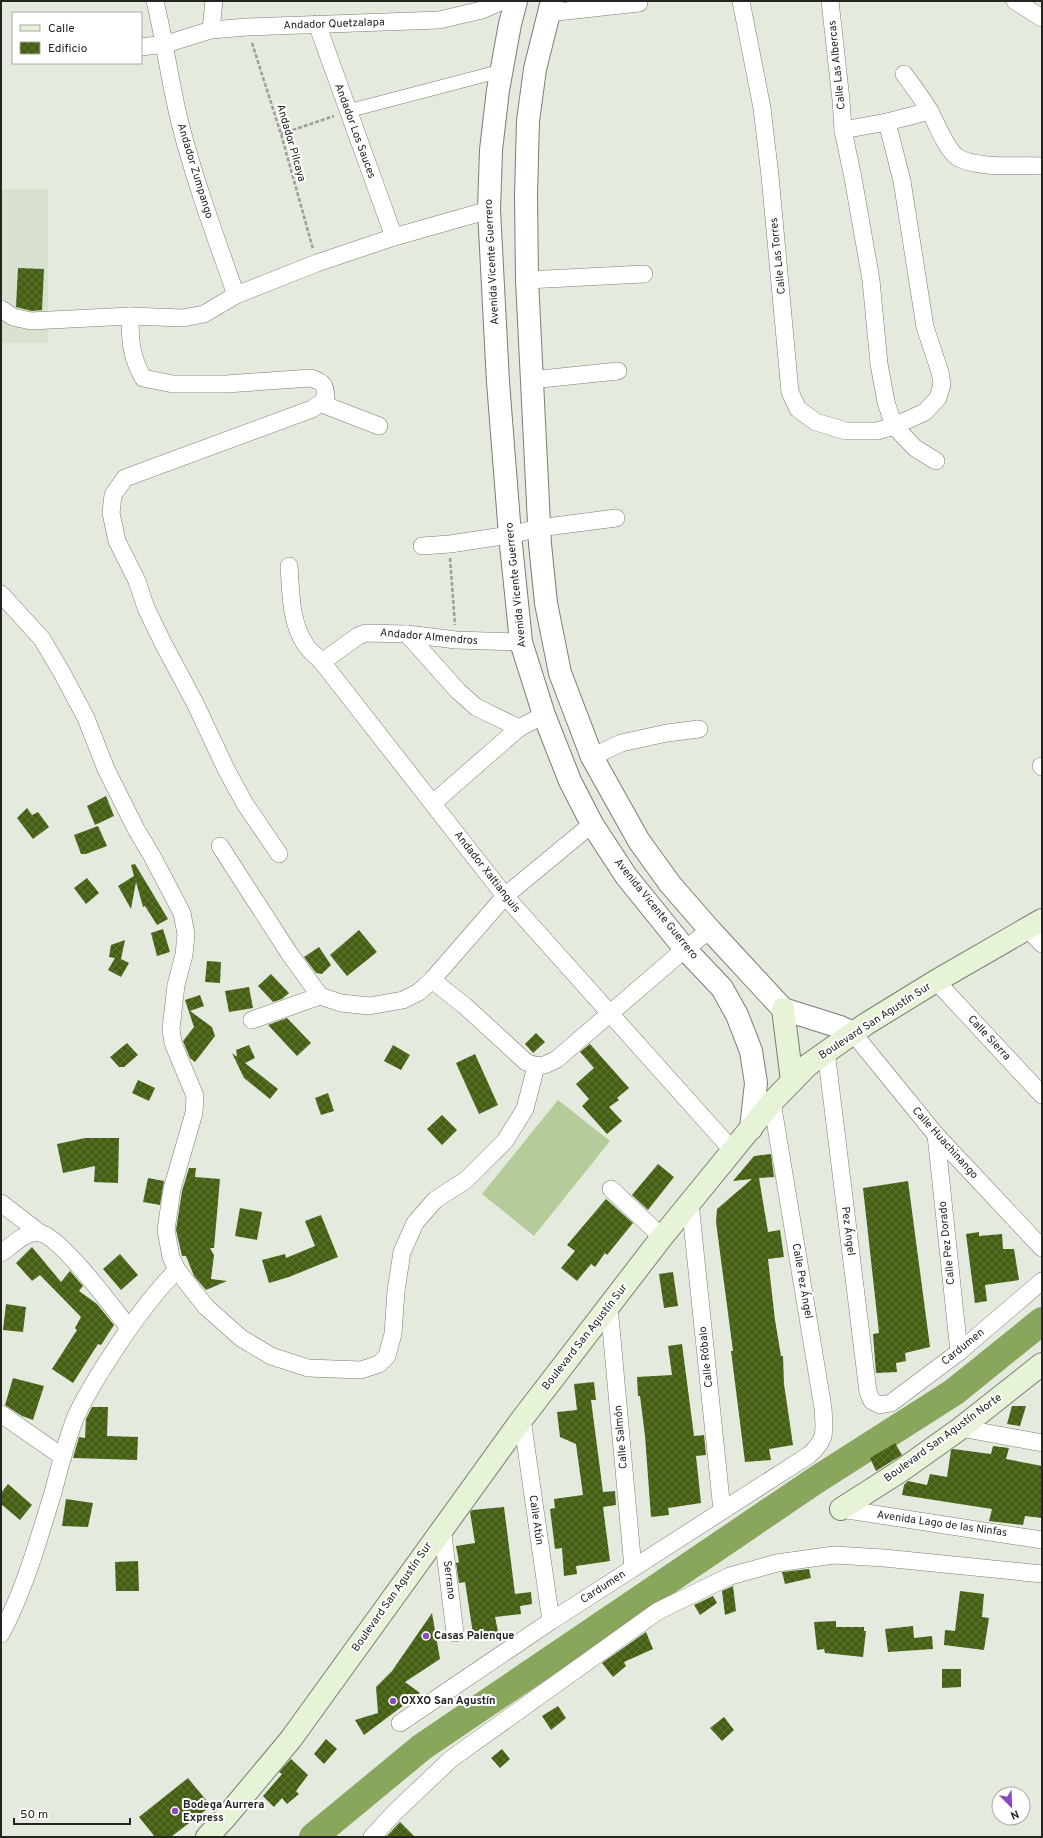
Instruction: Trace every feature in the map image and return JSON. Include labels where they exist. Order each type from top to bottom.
[{"type":"main road","name":"Boulevard San Agustín Sur","points":[[207,1837],[225,1818],[291,1739],[522,1419],[662,1237],[772,1102],[792,1081],[826,1051],[936,981],[1035,924]]},
{"type":"main road","points":[[783,1009],[792,1081]]},
{"type":"main road","name":"Boulevard San Agustín Norte","points":[[841,1510],[961,1428],[1042,1364]]},
{"type":"street","name":"Andador Zumpango","points":[[155,1],[166,44],[182,130],[200,192],[236,295]]},
{"type":"street","points":[[211,30],[214,1]]},
{"type":"street","name":"Andador Quetzalapa","points":[[142,47],[166,44],[211,30],[247,27],[439,20],[482,10],[502,1]]},
{"type":"street","name":"Avenida Vicente Guerrero","points":[[516,1],[501,71],[491,150],[488,210],[498,382],[510,535],[521,642],[544,715],[570,781],[592,824],[626,876],[685,949],[722,988],[737,1015],[751,1050],[756,1083],[751,1129]]},
{"type":"street","name":"Calle Las Torres","points":[[741,1],[762,108],[770,168],[790,392],[798,409],[816,422],[846,431],[877,431],[894,426],[926,412],[938,398],[942,384],[940,372],[924,328],[902,182],[887,122]]},
{"type":"street","name":"Calle Las Albercas","points":[[830,1],[841,100],[842,130],[853,178],[871,280],[879,364],[886,402],[894,426]]},
{"type":"street","points":[[1015,1],[1042,18]]},
{"type":"street","points":[[639,3],[550,7],[535,69],[528,121],[526,195],[527,280],[539,528],[546,603],[560,672],[592,757],[640,841],[670,884],[783,1009],[853,1033]]},
{"type":"street","name":"Andador Los Sauces","points":[[317,24],[394,238]]},
{"type":"street","points":[[348,111],[501,71]]},
{"type":"street","points":[[904,74],[930,111],[944,138],[956,156],[967,161],[985,164],[1042,166]]},
{"type":"street","points":[[842,130],[887,122],[930,111]]},
{"type":"street","points":[[1,309],[13,317],[31,321],[130,316],[183,318],[204,314],[236,295],[317,263],[488,210]]},
{"type":"street","points":[[527,280],[644,274]]},
{"type":"street","points":[[130,316],[130,345],[135,364],[143,378],[173,384],[226,384],[311,378],[321,382],[325,388],[326,400],[322,404],[202,451],[125,478],[112,495],[111,513],[117,541],[137,581],[146,608],[195,703],[226,769],[242,798],[279,854]]},
{"type":"street","points":[[531,380],[618,371]]},
{"type":"street","points":[[322,404],[379,426]]},
{"type":"street","points":[[894,426],[915,448],[936,461]]},
{"type":"street","points":[[422,546],[450,544],[510,535],[539,528],[616,518]]},
{"type":"street","name":"Andador Xaltianguis","points":[[289,566],[292,609],[296,625],[305,644],[322,662],[505,896],[608,1014],[733,1151]]},
{"type":"street","points":[[1,594],[42,639],[62,673],[86,718],[106,769],[136,829],[182,913],[186,934],[184,955],[176,985],[171,1030],[173,1042],[195,1096],[194,1113],[172,1189],[166,1230],[171,1257],[178,1270],[206,1307],[242,1338],[271,1356],[308,1368],[361,1370],[379,1364],[387,1356],[393,1334],[396,1291],[402,1252],[415,1223],[435,1200],[466,1180],[505,1141],[525,1110],[536,1066]]},
{"type":"street","name":"Andador Almendros","points":[[322,662],[358,636],[366,633],[407,634],[456,640],[521,642]]},
{"type":"street","points":[[407,634],[458,691],[476,707],[518,728]]},
{"type":"street","points":[[433,802],[518,728],[544,715]]},
{"type":"street","points":[[592,757],[621,743],[667,733],[699,729]]},
{"type":"street","points":[[220,846],[289,953],[320,996],[341,1003],[369,1006],[402,1000],[419,992],[432,980],[505,896],[592,824]]},
{"type":"street","points":[[1035,924],[1042,944]]},
{"type":"street","points":[[432,980],[465,1006],[526,1062],[536,1066],[546,1065],[556,1059],[685,949],[710,930]]},
{"type":"street","name":"Calle Sierra","points":[[936,981],[1042,1095]]},
{"type":"street","points":[[252,1020],[320,996]]},
{"type":"street","name":"Calle Huachinango","points":[[853,1033],[936,1135],[1042,1248]]},
{"type":"street","name":"Pez Ángel","points":[[826,1051],[868,1392],[872,1401],[880,1406]]},
{"type":"street","name":"Calle Pez Ángel","points":[[772,1102],[823,1408],[824,1433],[819,1446],[809,1455]]},
{"type":"street","name":"Calle Pez Dorado","points":[[936,1135],[959,1352]]},
{"type":"street","points":[[611,1189],[662,1237]]},
{"type":"street","points":[[1,1203],[40,1233],[50,1237],[87,1275],[129,1328]]},
{"type":"street","name":"Calle Róbalo","points":[[690,1203],[722,1510]]},
{"type":"street","points":[[1,1253],[28,1234],[40,1233]]},
{"type":"street","points":[[1,1634],[14,1610],[41,1533],[76,1417],[93,1382],[129,1328],[157,1290],[178,1270]]},
{"type":"street","name":"Cardumen","points":[[880,1406],[891,1403],[959,1352],[1042,1281]]},
{"type":"street","name":"Calle Salmón","points":[[609,1306],[633,1568]]},
{"type":"street","points":[[1,1414],[63,1457]]},
{"type":"street","name":"Calle Atún","points":[[522,1419],[551,1621]]},
{"type":"street","points":[[961,1428],[1042,1444]]},
{"type":"street","name":"Cardumen","points":[[400,1723],[551,1621],[809,1455]]},
{"type":"street","name":"Avenida Lago de las Ninfas","points":[[841,1510],[1042,1540]]},
{"type":"street","name":"Serrano","points":[[442,1528],[456,1632]]},
{"type":"street","points":[[372,1837],[394,1813],[451,1759],[658,1611],[730,1576],[777,1563],[834,1555],[884,1558],[1042,1574]]},
{"type":"path","name":"Andador Pilcaya","points":[[247,27],[281,134],[317,263]]},
{"type":"path","points":[[281,134],[348,111]]},
{"type":"path","points":[[450,544],[456,640]]},
{"type":"shaded area","points":[[1,189],[48,189],[48,343],[1,343]]},
{"type":"green space","points":[[558,1100],[610,1141],[534,1236],[482,1194]]},
{"type":"building","points":[[18,268],[44,269],[42,310],[32,311],[16,307]]},
{"type":"building","points":[[106,796],[114,816],[95,825],[87,806]]},
{"type":"building","points":[[27,808],[32,815],[38,812],[49,827],[33,839],[17,818]]},
{"type":"building","points":[[98,826],[107,846],[86,854],[81,854],[74,835]]},
{"type":"building","points":[[135,864],[168,919],[157,925],[145,906],[143,907],[136,882],[131,909],[118,886],[134,876],[131,865]]},
{"type":"building","points":[[87,878],[99,893],[86,904],[74,888]]},
{"type":"building","points":[[163,929],[170,952],[157,956],[151,933]]},
{"type":"building","points":[[359,930],[377,952],[347,976],[330,955]]},
{"type":"building","points":[[125,940],[121,959],[129,963],[121,977],[108,970],[115,958],[109,957],[111,945]]},
{"type":"building","points":[[319,947],[331,965],[322,974],[316,973],[304,957]]},
{"type":"building","points":[[207,961],[221,962],[220,983],[205,982]]},
{"type":"building","points":[[271,974],[289,993],[282,999],[273,1002],[258,986]]},
{"type":"building","points":[[249,987],[253,1008],[229,1012],[225,991]]},
{"type":"building","points":[[200,995],[204,1006],[190,1011],[212,1027],[215,1036],[195,1062],[190,1058],[183,1041],[194,1027],[185,1000]]},
{"type":"building","points":[[287,1018],[311,1043],[297,1056],[268,1025]]},
{"type":"building","points":[[536,1033],[545,1042],[533,1053],[525,1044]]},
{"type":"building","points":[[127,1043],[138,1055],[124,1067],[119,1067],[110,1057]]},
{"type":"building","points":[[590,1044],[629,1088],[617,1098],[619,1100],[609,1107],[622,1121],[607,1134],[582,1106],[589,1099],[576,1084],[594,1068],[580,1052]]},
{"type":"building","points":[[249,1045],[255,1058],[245,1063],[278,1089],[270,1099],[244,1078],[232,1053],[237,1057],[236,1050]]},
{"type":"building","points":[[393,1045],[410,1055],[401,1070],[384,1061]]},
{"type":"building","points":[[475,1054],[498,1105],[479,1114],[456,1063]]},
{"type":"building","points":[[138,1080],[155,1088],[149,1101],[132,1093]]},
{"type":"building","points":[[328,1093],[334,1111],[321,1115],[315,1098]]},
{"type":"building","points":[[442,1115],[457,1130],[442,1145],[427,1129]]},
{"type":"building","points":[[85,1138],[119,1138],[118,1183],[94,1182],[95,1166],[63,1173],[57,1144]]},
{"type":"building","points":[[771,1154],[774,1177],[759,1178],[768,1232],[780,1230],[784,1257],[768,1259],[775,1320],[781,1356],[783,1356],[784,1384],[793,1445],[769,1449],[771,1460],[745,1462],[731,1351],[733,1351],[716,1222],[717,1209],[752,1179],[733,1181],[754,1156]]},
{"type":"building","points":[[658,1164],[674,1177],[648,1210],[632,1195]]},
{"type":"building","points":[[189,1168],[196,1168],[195,1177],[220,1179],[214,1248],[210,1248],[214,1255],[211,1279],[227,1281],[206,1290],[194,1276],[186,1256],[182,1256],[176,1230],[182,1191]]},
{"type":"building","points":[[148,1178],[164,1181],[160,1205],[143,1202]]},
{"type":"building","points":[[908,1181],[930,1347],[905,1353],[906,1361],[896,1363],[897,1372],[876,1373],[873,1334],[879,1333],[863,1188]]},
{"type":"building","points":[[606,1199],[633,1223],[607,1255],[605,1253],[595,1267],[591,1264],[577,1281],[561,1268],[575,1251],[567,1245]]},
{"type":"building","points":[[240,1208],[262,1212],[257,1240],[235,1236]]},
{"type":"building","points":[[321,1215],[338,1257],[289,1277],[269,1283],[262,1260],[285,1254],[286,1258],[315,1246],[305,1221]]},
{"type":"building","points":[[979,1232],[979,1236],[1002,1234],[1003,1249],[1014,1249],[1019,1280],[985,1285],[987,1301],[975,1303],[966,1234]]},
{"type":"building","points":[[32,1247],[61,1282],[70,1271],[83,1286],[79,1291],[97,1304],[114,1325],[101,1345],[98,1344],[73,1383],[52,1369],[77,1330],[75,1328],[81,1317],[40,1275],[32,1281],[16,1263]]},
{"type":"building","points":[[120,1254],[138,1275],[121,1290],[103,1269]]},
{"type":"building","points":[[673,1272],[678,1306],[664,1308],[659,1274]]},
{"type":"building","points":[[6,1304],[26,1307],[23,1332],[3,1330]]},
{"type":"building","points":[[682,1344],[694,1436],[704,1435],[706,1455],[696,1456],[701,1503],[668,1508],[669,1515],[651,1517],[645,1436],[640,1396],[638,1396],[637,1377],[672,1375],[668,1346]]},
{"type":"building","points":[[13,1378],[44,1386],[33,1420],[22,1416],[5,1405]]},
{"type":"building","points":[[594,1382],[596,1400],[591,1400],[603,1492],[615,1491],[616,1505],[603,1507],[610,1561],[576,1566],[577,1574],[564,1576],[562,1548],[555,1549],[550,1509],[555,1508],[554,1499],[583,1495],[576,1444],[560,1437],[557,1412],[577,1410],[574,1384]]},
{"type":"building","points":[[1012,1406],[1026,1406],[1020,1426],[1007,1424]]},
{"type":"building","points":[[92,1407],[108,1407],[107,1436],[138,1437],[137,1460],[73,1458],[79,1437],[85,1438],[86,1419]]},
{"type":"building","points":[[895,1443],[902,1455],[876,1471],[870,1458]]},
{"type":"building","points":[[993,1446],[1009,1448],[1006,1459],[1042,1466],[1042,1518],[1025,1516],[1023,1525],[989,1521],[992,1509],[902,1495],[904,1485],[908,1481],[927,1485],[930,1474],[947,1477],[951,1450],[991,1454]]},
{"type":"building","points":[[8,1484],[32,1505],[20,1520],[1,1504],[1,1493]]},
{"type":"building","points":[[66,1499],[93,1503],[88,1527],[62,1526]]},
{"type":"building","points":[[504,1507],[515,1594],[531,1592],[532,1604],[520,1606],[521,1614],[495,1617],[499,1636],[474,1640],[465,1582],[459,1583],[456,1563],[459,1562],[456,1546],[475,1543],[470,1512],[472,1510]]},
{"type":"building","points":[[138,1561],[139,1591],[116,1591],[115,1562]]},
{"type":"building","points":[[809,1569],[811,1578],[785,1584],[782,1572]]},
{"type":"building","points":[[733,1586],[736,1611],[725,1615],[722,1591]]},
{"type":"building","points":[[960,1591],[984,1594],[982,1617],[989,1618],[984,1650],[944,1645],[945,1630],[955,1631]]},
{"type":"building","points":[[713,1596],[717,1603],[700,1615],[694,1605]]},
{"type":"building","points":[[432,1613],[440,1659],[405,1682],[420,1693],[364,1735],[355,1720],[378,1713],[376,1687],[392,1671]]},
{"type":"building","points":[[836,1621],[836,1627],[864,1627],[864,1631],[866,1631],[863,1657],[825,1653],[824,1649],[817,1650],[814,1622]]},
{"type":"building","points":[[913,1626],[914,1638],[932,1636],[933,1649],[888,1652],[885,1629]]},
{"type":"building","points":[[646,1632],[653,1649],[624,1662],[626,1666],[613,1677],[602,1663]]},
{"type":"building","points":[[942,1669],[961,1669],[961,1687],[942,1688]]},
{"type":"building","points":[[558,1706],[566,1718],[551,1730],[542,1716]]},
{"type":"building","points":[[724,1717],[734,1730],[722,1741],[710,1728]]},
{"type":"building","points":[[326,1739],[337,1749],[324,1764],[314,1754]]},
{"type":"building","points":[[502,1749],[510,1759],[500,1768],[491,1758]]},
{"type":"building","points":[[291,1759],[308,1775],[296,1791],[299,1794],[287,1804],[282,1798],[274,1807],[263,1796],[282,1774],[279,1772]]},
{"type":"building","name":"Bodega Aurrera Express","points":[[188,1778],[211,1806],[171,1837],[155,1837],[139,1817]]},
{"type":"building","points":[[400,1822],[415,1837],[386,1837]]},
{"type":"waterway","points":[[313,1837],[422,1747],[816,1480],[954,1392],[1042,1321]]},
{"type":"place","name":"Casas Palenque","points":[[426,1636]]},
{"type":"place","name":"OXXO San Agustín","points":[[393,1701]]},
{"type":"place","name":"Bodega Aurrera Express","points":[[175,1811]]}]
